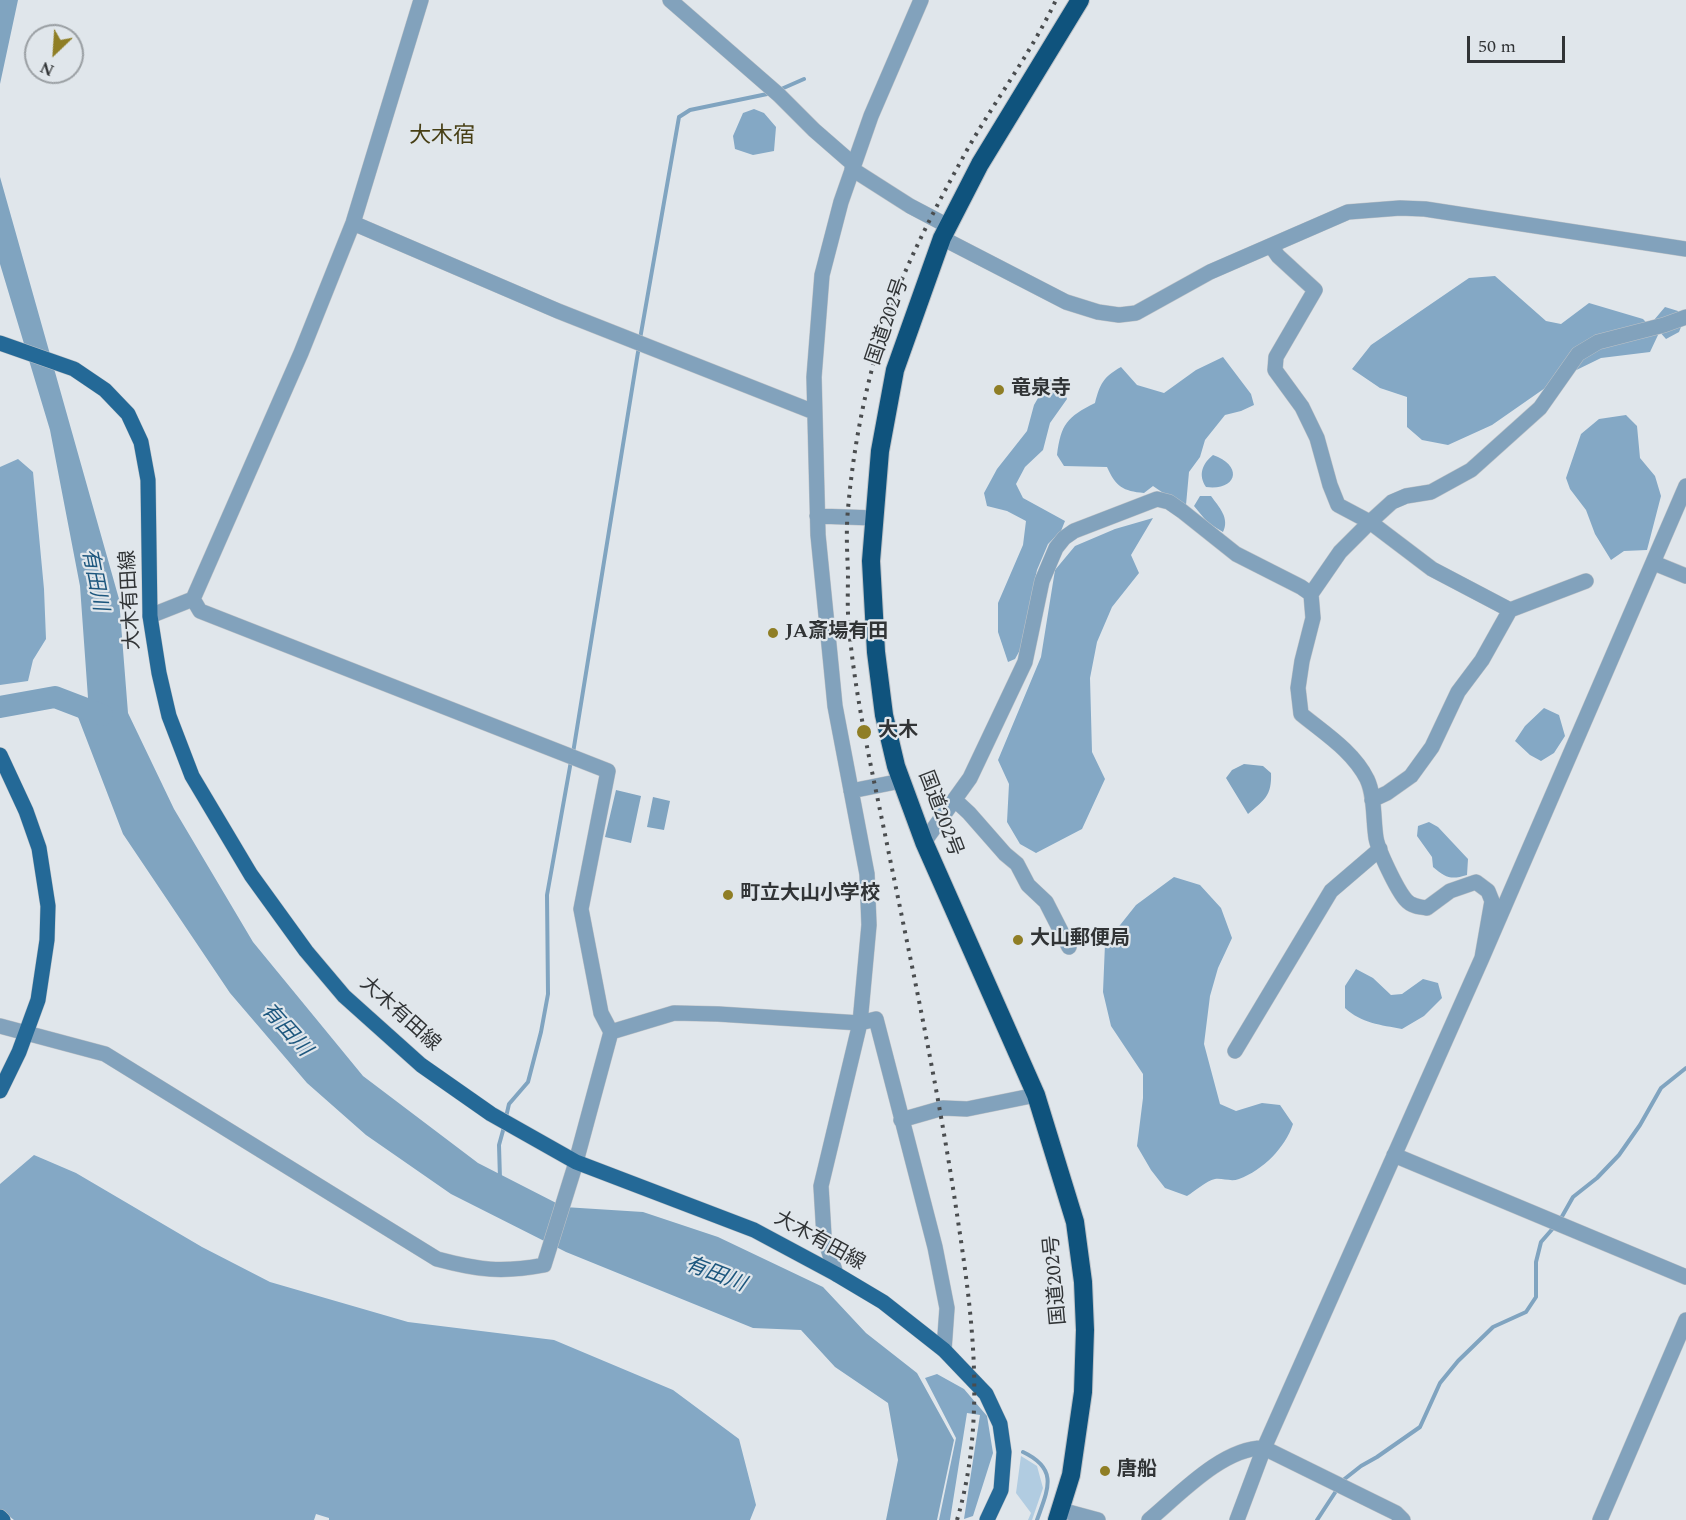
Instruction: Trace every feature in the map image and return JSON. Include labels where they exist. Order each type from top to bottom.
[{"type":"highway","name":"国道202号","points":[[1059,1515],[1071,1475],[1083,1392],[1085,1330],[1083,1282],[1075,1222],[1035,1095],[924,842],[901,781],[884,715],[876,652],[871,561],[880,451],[895,370],[945,232],[980,164],[1080,0]]},
{"type":"main road","name":"大木有田線","points":[[0,342],[74,369],[105,390],[128,414],[141,442],[148,480],[150,616],[169,716],[192,776],[251,875],[306,951],[344,996],[421,1065],[491,1114],[576,1162],[754,1230],[883,1302],[944,1350],[986,1394],[1000,1424],[1004,1452],[1001,1490],[987,1520]]},
{"type":"main road","points":[[0,755],[26,811],[39,848],[48,906],[47,940],[38,1000],[27,1033],[0,1091]]},
{"type":"street","points":[[150,616],[193,599],[301,353],[353,223],[421,0]]},
{"type":"street","points":[[670,0],[779,95],[852,167],[945,232],[1066,302],[1098,312],[1119,315],[1136,314],[1210,272],[1348,212],[1400,208],[1425,209],[1686,249]]},
{"type":"street","points":[[688,18],[691,0]]},
{"type":"street","points":[[836,1274],[824,1236],[821,1186],[860,1023],[869,925],[867,874],[835,706],[818,516],[814,377],[822,275],[841,202],[871,116],[921,0]]},
{"type":"street","points":[[353,223],[558,311],[814,412]]},
{"type":"street","points":[[1271,246],[1278,256],[1315,290],[1276,357],[1275,370],[1302,407],[1317,438],[1330,486],[1338,505],[1370,522],[1432,569],[1510,610]]},
{"type":"street","points":[[1482,958],[1492,901],[1488,891],[1476,882],[1450,891],[1427,908],[1406,901],[1377,841],[1368,780],[1340,745],[1301,714],[1298,688],[1302,662],[1314,618],[1311,594],[1340,552],[1392,502],[1406,496],[1431,492],[1471,470],[1540,408],[1578,354],[1598,342],[1664,325],[1686,316]]},
{"type":"street","points":[[1238,1520],[1264,1448],[1482,958],[1686,486]]},
{"type":"street","points":[[924,842],[970,778],[1025,662],[1042,580],[1056,548],[1074,531],[1157,499],[1163,500],[1182,511],[1236,554],[1311,594]]},
{"type":"street","points":[[818,516],[874,518]]},
{"type":"street","points":[[1654,563],[1686,576]]},
{"type":"street","points":[[1372,800],[1387,793],[1411,776],[1432,747],[1458,692],[1482,660],[1510,610],[1586,581]]},
{"type":"street","points":[[0,1026],[105,1054],[437,1259],[476,1269],[518,1270],[544,1265],[576,1162],[610,1032],[601,1013],[581,909],[608,771],[200,611],[193,599]]},
{"type":"street","points":[[851,791],[901,781]]},
{"type":"street","points":[[955,800],[1017,864],[1028,885],[1046,902],[1070,947]]},
{"type":"street","points":[[1236,1051],[1330,891],[1380,849]]},
{"type":"street","points":[[610,1032],[674,1013],[860,1023],[876,1019],[933,1236],[947,1308],[944,1350]]},
{"type":"street","points":[[901,1120],[943,1108],[967,1109],[1035,1095]]},
{"type":"street","points":[[1394,1155],[1686,1277]]},
{"type":"street","points":[[1600,1520],[1686,1320]]},
{"type":"street","points":[[1149,1520],[1202,1473],[1238,1454],[1264,1448],[1396,1513],[1403,1520]]},
{"type":"street","points":[[1059,1515],[1098,1520]]},
{"type":"shaded area","points":[[754,109],[764,113],[776,127],[774,151],[753,155],[735,149],[733,136],[743,113]]},
{"type":"shaded area","points":[[1495,276],[1546,321],[1561,324],[1589,303],[1643,319],[1658,335],[1650,352],[1601,358],[1558,379],[1492,425],[1448,445],[1422,440],[1407,427],[1407,397],[1380,388],[1352,369],[1371,345],[1469,278]]},
{"type":"shaded area","points":[[1665,307],[1678,311],[1683,322],[1679,332],[1666,339],[1658,330],[1654,320]]},
{"type":"shaded area","points":[[1223,357],[1251,394],[1254,405],[1225,415],[1205,440],[1200,457],[1189,472],[1186,505],[1153,486],[1144,493],[1125,489],[1117,483],[1107,467],[1064,466],[1057,455],[1063,429],[1072,417],[1095,403],[1103,382],[1110,374],[1121,367],[1137,385],[1164,393],[1196,370]]},
{"type":"shaded area","points":[[1049,379],[1061,384],[1067,399],[1050,423],[1043,450],[1025,467],[1016,484],[1023,498],[1065,521],[1061,531],[1048,544],[1037,570],[1020,650],[1015,659],[1008,662],[998,632],[998,603],[1023,545],[1026,521],[1007,511],[987,506],[984,493],[997,469],[1027,431],[1034,405]]},
{"type":"shaded area","points":[[1626,415],[1637,426],[1640,458],[1655,476],[1661,496],[1647,550],[1624,551],[1611,560],[1595,534],[1586,510],[1570,489],[1566,478],[1581,434],[1599,419]]},
{"type":"shaded area","points":[[1213,455],[1229,465],[1233,471],[1233,477],[1225,485],[1206,487],[1202,478],[1202,470]]},
{"type":"shaded area","points":[[18,459],[33,472],[44,589],[46,639],[33,660],[28,681],[0,685],[0,467]]},
{"type":"shaded area","points":[[1200,496],[1211,496],[1220,509],[1225,522],[1223,532],[1208,523],[1194,506]]},
{"type":"shaded area","points":[[1153,518],[1131,555],[1139,573],[1112,607],[1097,642],[1090,678],[1092,752],[1105,779],[1082,829],[1036,853],[1020,844],[1007,822],[1009,784],[998,760],[1041,657],[1055,570],[1075,546],[1115,529]]},
{"type":"shaded area","points":[[1544,708],[1559,715],[1565,736],[1554,753],[1541,761],[1530,755],[1515,741],[1525,726]]},
{"type":"shaded area","points":[[1429,822],[1438,827],[1468,859],[1467,875],[1449,877],[1433,867],[1432,857],[1417,836],[1418,826]]},
{"type":"shaded area","points":[[1174,877],[1200,885],[1221,908],[1232,938],[1218,968],[1210,996],[1204,1044],[1220,1104],[1236,1111],[1262,1103],[1280,1105],[1293,1124],[1279,1150],[1265,1164],[1236,1180],[1212,1180],[1187,1196],[1165,1188],[1137,1146],[1143,1098],[1143,1074],[1111,1026],[1103,992],[1105,944],[1136,905]]},
{"type":"shaded area","points":[[1356,969],[1373,978],[1391,995],[1402,994],[1423,979],[1438,983],[1442,998],[1424,1016],[1402,1029],[1372,1023],[1345,1008],[1345,986]]},
{"type":"shaded area","points":[[34,1155],[76,1173],[202,1247],[270,1282],[408,1322],[554,1340],[673,1390],[739,1439],[756,1505],[750,1520],[329,1520],[329,1518],[316,1514],[314,1520],[14,1520],[0,1509],[0,1184]]},
{"type":"shaded area","points":[[937,1374],[964,1389],[987,1416],[993,1453],[973,1516],[964,1519],[980,1415],[967,1413],[950,1520],[939,1520],[956,1438],[925,1378]]},
{"type":"shaded area","points":[[1021,1456],[1037,1466],[1043,1488],[1032,1520],[1028,1520],[1031,1513],[1016,1493]]},
{"type":"water","points":[[0,0],[18,0],[0,84]]},
{"type":"water","name":"有田川","points":[[0,177],[119,599],[128,713],[174,809],[253,942],[363,1076],[478,1163],[564,1207],[643,1212],[718,1237],[823,1287],[866,1333],[917,1373],[954,1440],[937,1520],[886,1520],[898,1460],[888,1403],[835,1367],[801,1330],[753,1328],[566,1252],[451,1194],[366,1135],[307,1083],[230,993],[123,834],[73,704],[88,698],[80,586],[50,430],[0,264]]},
{"type":"water","points":[[1244,764],[1263,766],[1271,773],[1270,787],[1266,797],[1248,814],[1226,778],[1232,770]]},
{"type":"water","points":[[616,790],[641,796],[631,843],[605,837]]},
{"type":"water","points":[[653,797],[670,801],[664,830],[647,827]]},
{"type":"waterway","points":[[779,90],[804,79]]},
{"type":"waterway","points":[[640,339],[679,117],[690,110],[772,93]]},
{"type":"waterway","points":[[573,753],[639,346]]},
{"type":"waterway","points":[[0,707],[55,697],[102,715]]},
{"type":"waterway","points":[[506,1117],[509,1104],[528,1082],[548,994],[547,895],[571,761]]},
{"type":"waterway","points":[[1560,1220],[1573,1197],[1597,1178],[1619,1155],[1640,1125],[1661,1088],[1686,1068]]},
{"type":"waterway","points":[[500,1179],[499,1145],[504,1127]]},
{"type":"waterway","points":[[1342,1481],[1420,1427],[1440,1383],[1458,1361],[1493,1327],[1526,1312],[1536,1297],[1536,1262],[1541,1242],[1555,1226]]},
{"type":"waterway","points":[[1023,1452],[1042,1465],[1048,1481],[1045,1499],[1037,1520]]},
{"type":"waterway","points":[[1317,1520],[1338,1488]]},
{"type":"railway","points":[[957,1520],[972,1446],[974,1408],[974,1370],[968,1295],[935,1083],[856,685],[848,614],[847,517],[863,406],[875,356],[907,267],[967,150],[1036,39],[1056,0]]},
{"type":"place","name":"竜泉寺","points":[[999,390]]},
{"type":"place","name":"JA斎場有田","points":[[773,633]]},
{"type":"place","name":"大木","points":[[864,732]]},
{"type":"place","name":"町立大山小学校","points":[[728,895]]},
{"type":"place","name":"大山郵便局","points":[[1018,940]]},
{"type":"place","name":"唐船","points":[[1105,1471]]},
{"type":"district","name":"大木宿","points":[[442,138]]}]
